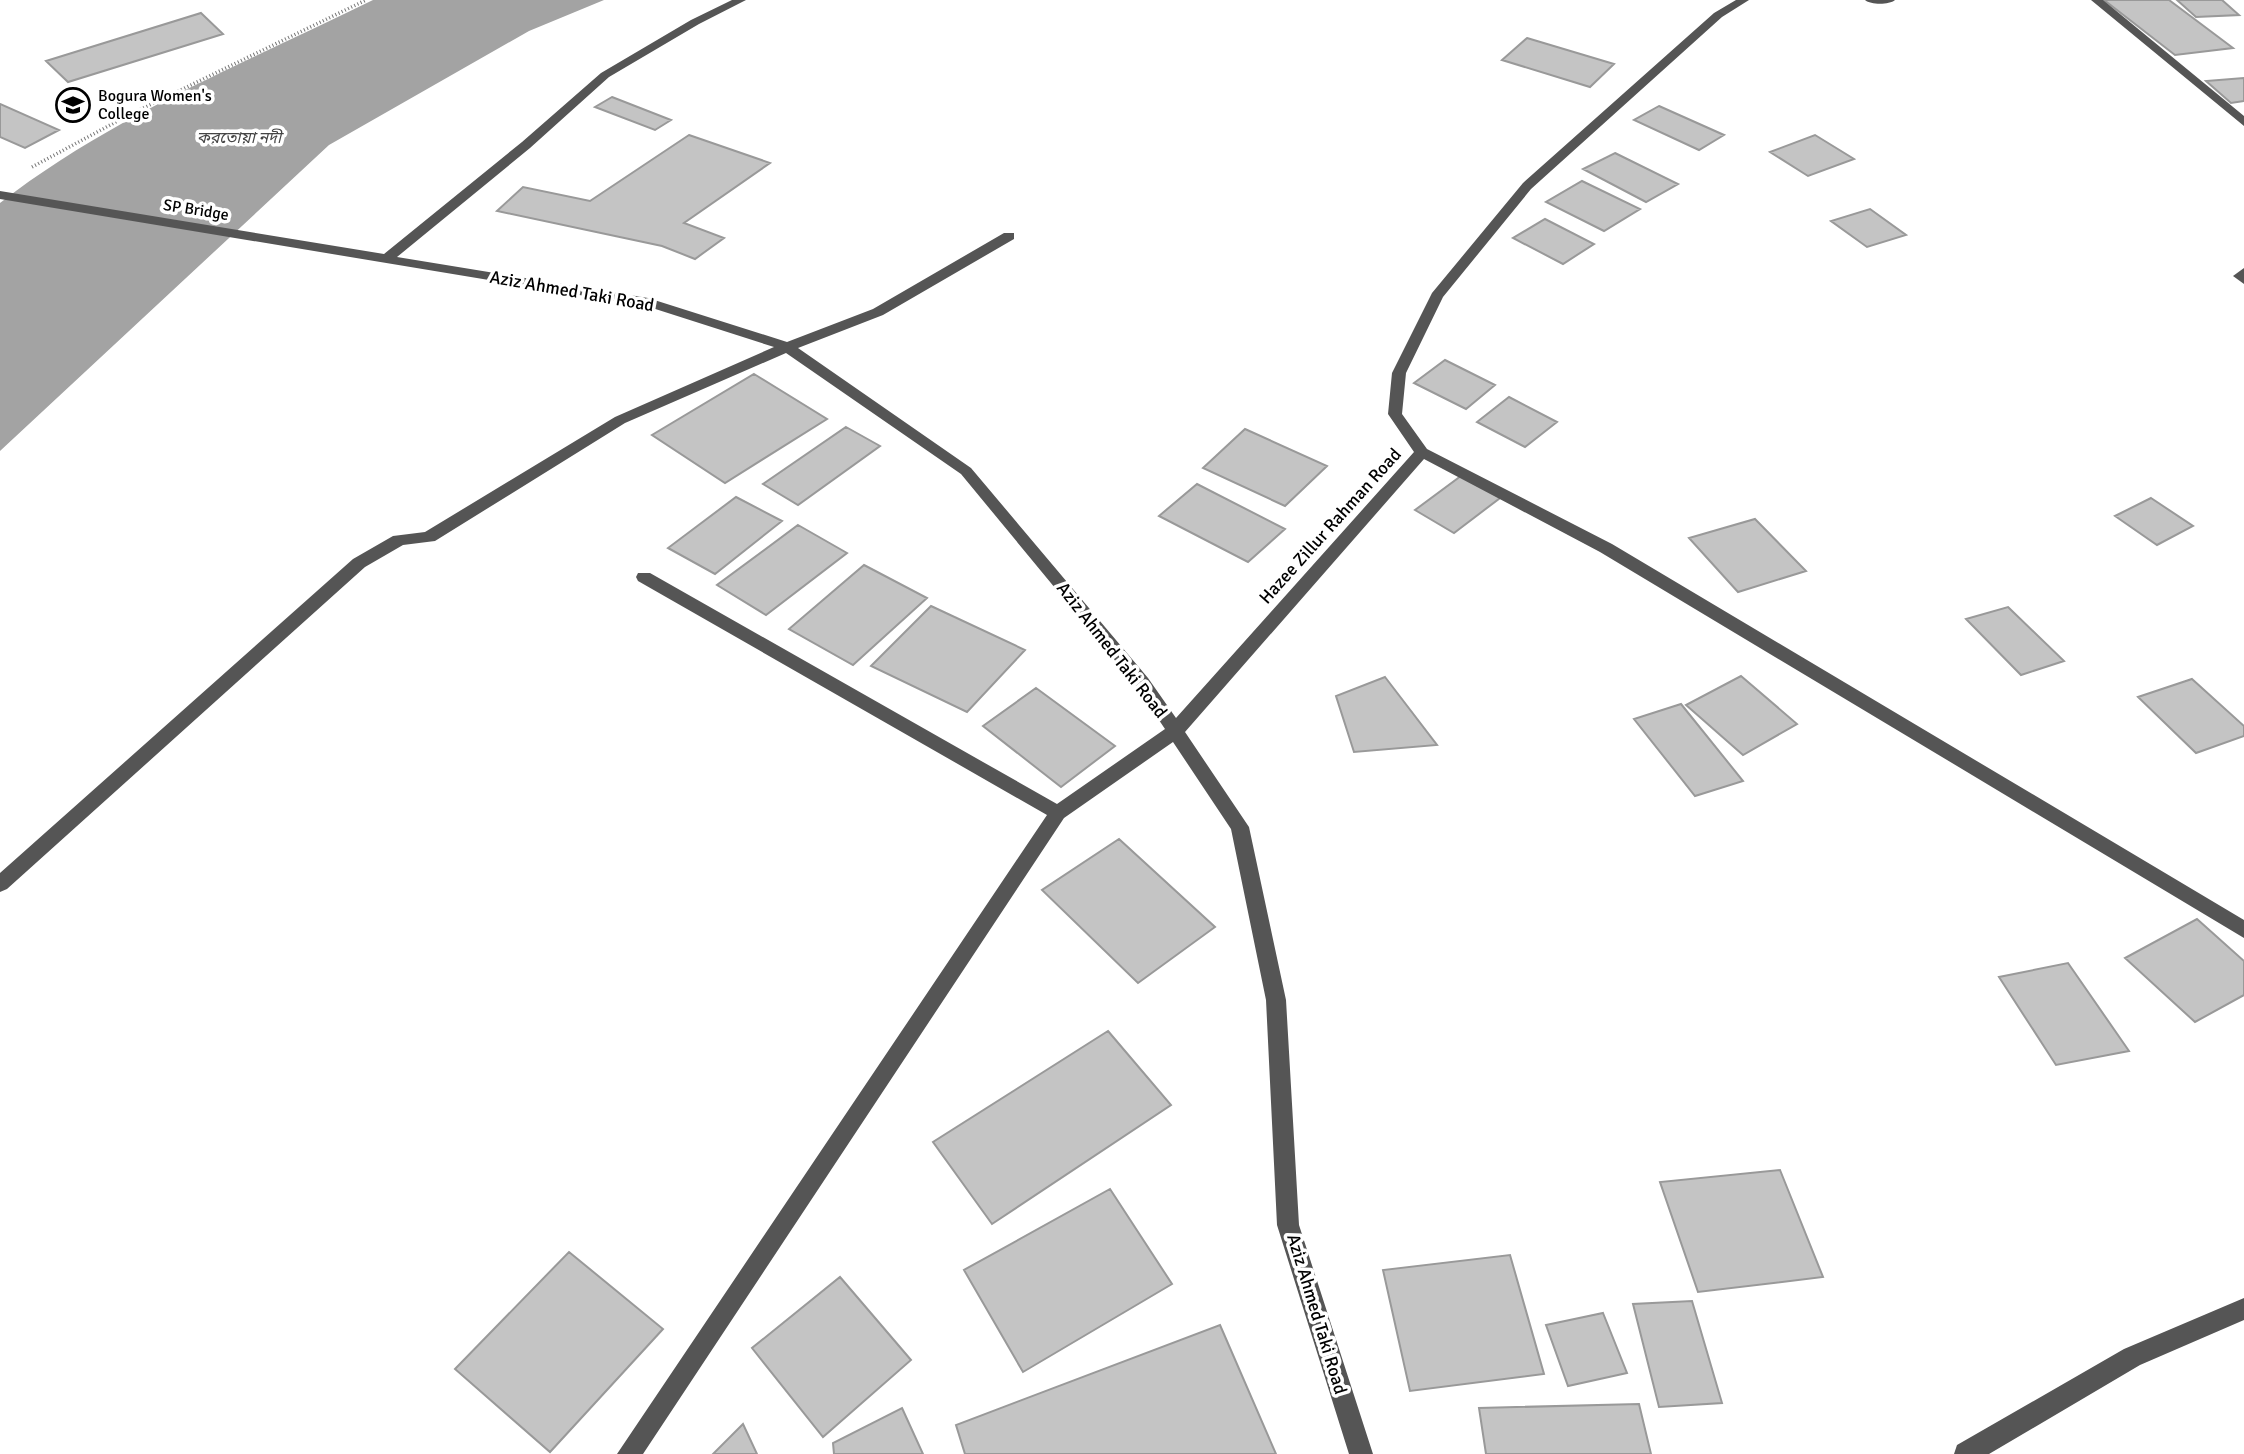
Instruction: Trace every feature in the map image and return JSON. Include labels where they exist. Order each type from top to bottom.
[{"type":"street","points":[[387,259],[526,145],[605,75],[695,22],[741,0]]},
{"type":"street","name":"Hazee Zillur Rahman Road","points":[[1058,813],[1175,731],[1422,452],[1395,414],[1399,373],[1437,296],[1527,186],[1718,15],[1744,0]]},
{"type":"street","points":[[1870,0],[1890,0]]},
{"type":"street","points":[[2096,0],[2244,122]]},
{"type":"street","name":"SP Bridge","points":[[0,195],[387,259]]},
{"type":"street","points":[[0,884],[359,563],[399,540],[429,537],[620,420],[788,346],[878,312],[1009,236]]},
{"type":"street","name":"Aziz Ahmed Taki Road","points":[[387,259],[648,302],[788,346],[966,471],[1142,682],[1240,827],[1276,1000],[1289,1225],[1361,1454]]},
{"type":"street","points":[[2244,272],[2240,276],[2244,280]]},
{"type":"street","points":[[1422,452],[1606,548],[2244,930]]},
{"type":"street","points":[[629,1454],[1058,813],[644,577]]},
{"type":"street","points":[[1966,1454],[2132,1357],[2244,1309]]},
{"type":"path","points":[[22,173],[127,116],[366,0]]},
{"type":"water","name":"করতোয়া নদী","points":[[373,0],[604,0],[529,31],[329,145],[0,451],[0,203],[88,143],[134,117]]},
{"type":"building","points":[[2104,0],[2169,0],[2233,48],[2175,55]]},
{"type":"building","points":[[2177,0],[2222,0],[2239,15],[2196,17]]},
{"type":"building","points":[[201,13],[223,34],[68,82],[46,61]]},
{"type":"building","points":[[1527,38],[1614,64],[1590,87],[1502,60]]},
{"type":"building","points":[[2244,78],[2244,101],[2231,103],[2206,81]]},
{"type":"building","points":[[612,97],[671,120],[655,130],[595,107]]},
{"type":"building","points":[[0,104],[59,130],[25,148],[0,137]]},
{"type":"building","points":[[1659,106],[1724,135],[1699,150],[1634,120]]},
{"type":"building","points":[[689,135],[770,163],[684,223],[724,238],[695,259],[662,246],[497,211],[523,187],[590,201]]},
{"type":"building","points":[[1815,135],[1854,159],[1808,176],[1770,152]]},
{"type":"building","points":[[1615,153],[1678,184],[1646,202],[1583,169]]},
{"type":"building","points":[[1582,181],[1640,209],[1604,231],[1546,202]]},
{"type":"building","points":[[1870,209],[1906,235],[1867,247],[1831,221]]},
{"type":"building","points":[[1545,219],[1594,244],[1563,264],[1513,238]]},
{"type":"building","points":[[1445,360],[1495,385],[1466,409],[1414,383]]},
{"type":"building","points":[[754,374],[827,419],[725,483],[652,435]]},
{"type":"building","points":[[1509,397],[1557,422],[1525,447],[1477,422]]},
{"type":"building","points":[[846,427],[880,446],[798,505],[763,484]]},
{"type":"building","points":[[1245,429],[1327,466],[1285,506],[1203,468]]},
{"type":"building","points":[[1465,473],[1504,495],[1454,533],[1415,510]]},
{"type":"building","points":[[1197,484],[1285,529],[1248,562],[1159,516]]},
{"type":"building","points":[[736,497],[782,521],[715,574],[668,548]]},
{"type":"building","points":[[2151,498],[2193,526],[2157,545],[2115,516]]},
{"type":"building","points":[[1755,519],[1806,571],[1738,592],[1689,538]]},
{"type":"building","points":[[798,525],[847,553],[766,615],[717,585]]},
{"type":"building","points":[[864,565],[927,598],[853,665],[789,629]]},
{"type":"building","points":[[931,606],[1025,650],[967,712],[871,666]]},
{"type":"building","points":[[2008,607],[2064,661],[2021,675],[1966,619]]},
{"type":"building","points":[[1741,676],[1797,724],[1743,755],[1686,705]]},
{"type":"building","points":[[1385,677],[1437,745],[1354,752],[1336,696]]},
{"type":"building","points":[[2192,679],[2244,726],[2244,736],[2196,753],[2138,697]]},
{"type":"building","points":[[1036,688],[1115,746],[1061,787],[983,726]]},
{"type":"building","points":[[1681,704],[1743,781],[1695,796],[1634,719]]},
{"type":"building","points":[[1119,839],[1215,927],[1138,983],[1042,890]]},
{"type":"building","points":[[2197,919],[2244,961],[2244,995],[2195,1022],[2125,958]]},
{"type":"building","points":[[2068,963],[2129,1051],[2056,1065],[1999,977]]},
{"type":"building","points":[[1108,1031],[1171,1105],[992,1224],[933,1142]]},
{"type":"building","points":[[1780,1170],[1823,1277],[1698,1292],[1660,1182]]},
{"type":"building","points":[[1110,1189],[1172,1284],[1023,1372],[964,1270]]},
{"type":"building","points":[[569,1252],[663,1329],[550,1452],[455,1369]]},
{"type":"building","points":[[1510,1255],[1544,1374],[1410,1391],[1383,1270]]},
{"type":"building","points":[[840,1277],[911,1360],[823,1437],[752,1348]]},
{"type":"building","points":[[1692,1301],[1722,1403],[1659,1407],[1633,1304]]},
{"type":"building","points":[[1603,1313],[1627,1373],[1568,1386],[1546,1325]]},
{"type":"building","points":[[1220,1325],[1276,1454],[965,1454],[956,1425]]},
{"type":"building","points":[[1639,1404],[1651,1454],[1486,1454],[1479,1408]]},
{"type":"building","points":[[902,1408],[923,1454],[834,1454],[833,1443]]},
{"type":"building","points":[[743,1424],[757,1454],[713,1454]]},
{"type":"place","name":"Bogura Women's College","points":[[73,105]]}]
